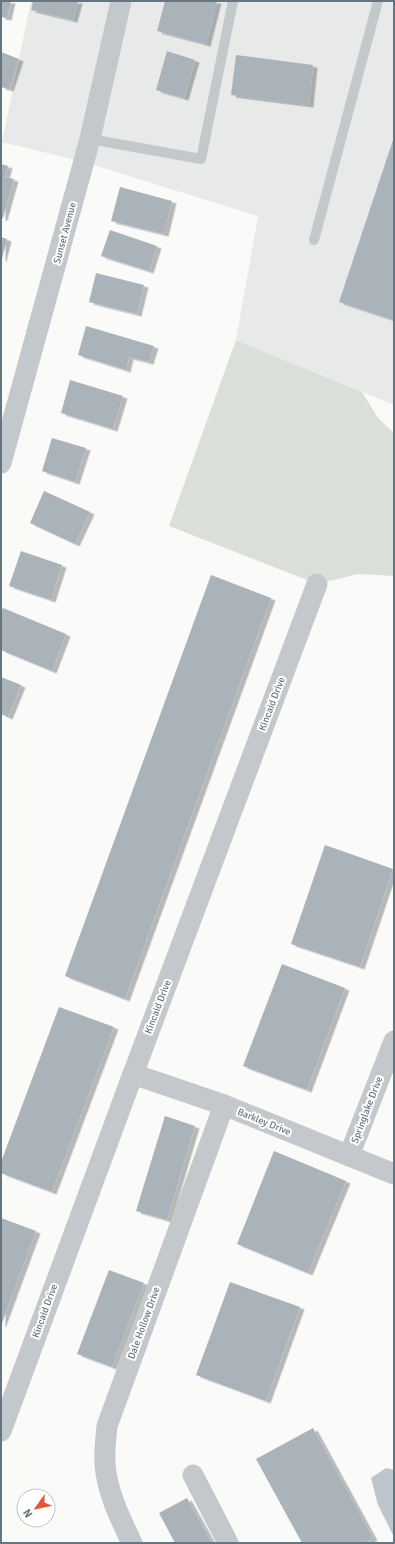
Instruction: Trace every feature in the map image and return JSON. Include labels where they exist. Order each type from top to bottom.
[{"type":"street","name":"Sunset Avenue","points":[[1,463],[90,139],[121,1]]},
{"type":"street","name":"Kincaid Drive","points":[[1,1431],[132,1074],[317,584]]},
{"type":"street","name":"Springlake Drive","points":[[349,1156],[394,1041]]},
{"type":"street","name":"Barkley Drive","points":[[132,1074],[224,1106],[394,1174]]},
{"type":"street","name":"Dale Hollow Drive","points":[[132,1543],[121,1521],[110,1492],[104,1463],[106,1426],[224,1106]]},
{"type":"street","points":[[193,1475],[228,1543]]},
{"type":"lane","points":[[90,139],[201,159],[233,1]]},
{"type":"lane","points":[[314,240],[378,1]]},
{"type":"shaded area","points":[[31,1],[394,1],[394,405],[236,340],[258,216],[84,162],[2,142]]},
{"type":"shaded area","points":[[236,340],[362,392],[378,418],[394,433],[394,576],[358,574],[317,584],[169,526]]},
{"type":"shaded area","points":[[386,1468],[394,1470],[394,1537],[378,1505],[371,1478]]},
{"type":"building","points":[[1,1],[11,1],[7,18],[1,17]]},
{"type":"building","points":[[33,1],[78,1],[73,20],[31,10]]},
{"type":"building","points":[[165,1],[217,1],[206,44],[157,31]]},
{"type":"building","points":[[167,51],[195,60],[184,98],[156,90]]},
{"type":"building","points":[[1,52],[19,59],[9,89],[1,87]]},
{"type":"building","points":[[236,55],[313,65],[309,105],[231,95]]},
{"type":"building","points":[[394,137],[394,320],[339,302]]},
{"type":"building","points":[[1,164],[8,166],[5,177],[14,179],[3,218],[1,218]]},
{"type":"building","points":[[120,187],[172,201],[164,234],[111,221]]},
{"type":"building","points":[[110,230],[157,246],[149,271],[101,256]]},
{"type":"building","points":[[1,237],[7,239],[2,259],[1,259]]},
{"type":"building","points":[[96,273],[144,285],[137,314],[89,302]]},
{"type":"building","points":[[86,326],[154,346],[149,362],[129,357],[126,370],[78,355]]},
{"type":"building","points":[[70,380],[123,396],[113,429],[61,413]]},
{"type":"building","points":[[52,438],[86,448],[75,482],[42,471]]},
{"type":"building","points":[[44,491],[90,512],[75,544],[30,523]]},
{"type":"building","points":[[21,551],[62,565],[51,600],[9,586]]},
{"type":"building","points":[[211,575],[271,598],[125,999],[65,976]]},
{"type":"building","points":[[3,608],[66,634],[52,671],[1,650],[1,613]]},
{"type":"building","points":[[1,677],[21,685],[8,717],[1,714]]},
{"type":"building","points":[[325,845],[393,869],[360,967],[291,944]]},
{"type":"building","points":[[282,964],[345,988],[307,1090],[243,1066]]},
{"type":"building","points":[[59,1007],[114,1027],[52,1192],[1,1173],[1,1162]]},
{"type":"building","points":[[165,1116],[195,1126],[167,1220],[136,1211]]},
{"type":"building","points":[[274,1151],[346,1181],[308,1273],[237,1244]]},
{"type":"building","points":[[1,1218],[36,1231],[1,1326]]},
{"type":"building","points":[[109,1270],[144,1283],[112,1367],[77,1354]]},
{"type":"building","points":[[230,1282],[300,1307],[266,1401],[196,1375]]},
{"type":"building","points":[[313,1428],[373,1538],[365,1543],[302,1543],[256,1459]]},
{"type":"building","points":[[187,1498],[212,1543],[175,1543],[159,1513]]}]
